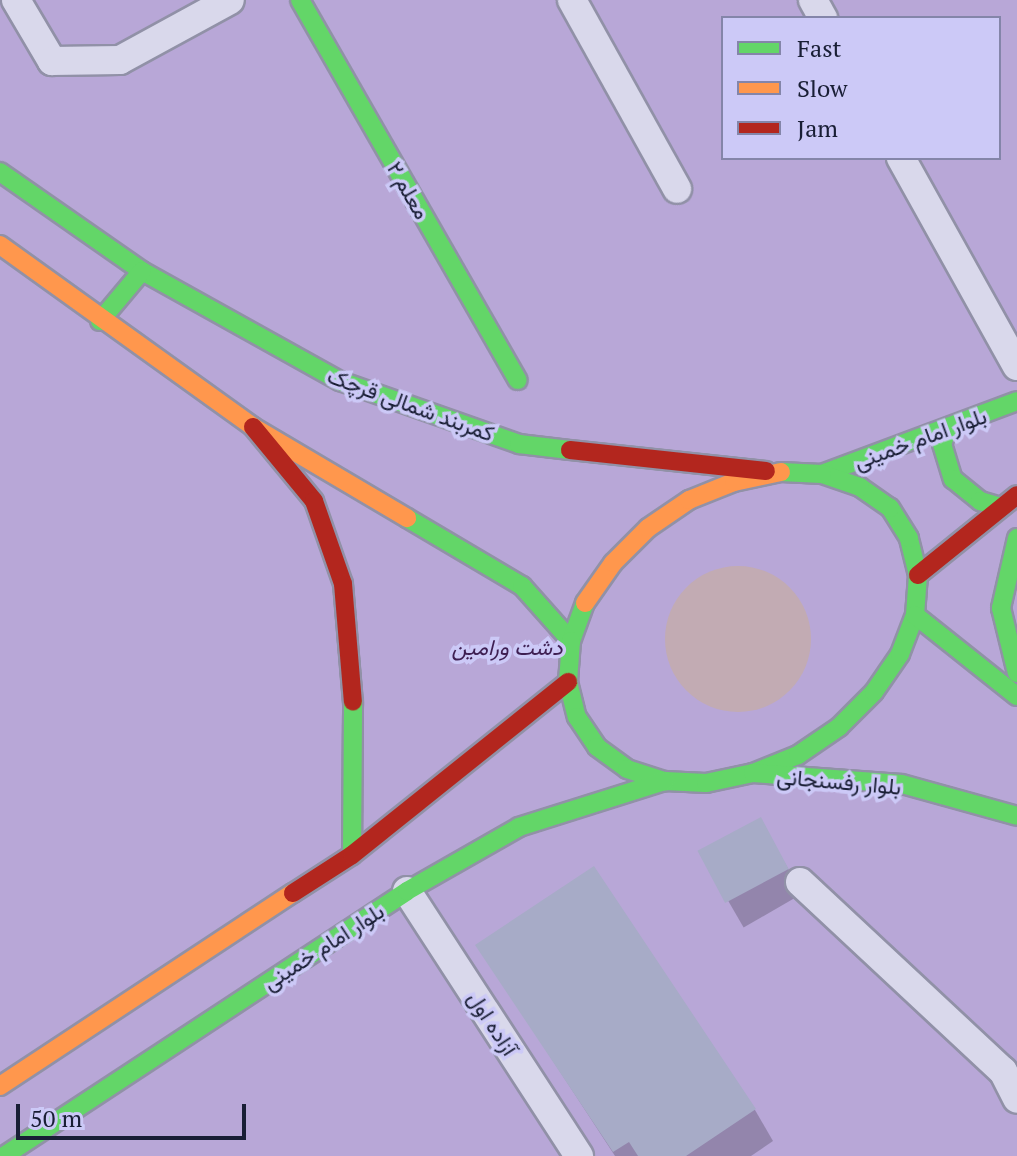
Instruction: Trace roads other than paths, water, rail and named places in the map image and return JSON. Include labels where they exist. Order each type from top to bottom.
[{"type":"main road","name":"معلم ۲","points":[[300,0],[518,380]]},
{"type":"main road","name":"کمربند شمالی قرچک","points":[[0,172],[142,271],[340,381],[519,444],[781,472]]},
{"type":"main road","points":[[0,245],[100,321],[253,427],[522,586],[571,641]]},
{"type":"main road","points":[[100,321],[142,271]]},
{"type":"main road","name":"بلوار امام خمینی","points":[[822,474],[1017,401]]},
{"type":"main road","points":[[253,427],[314,501],[343,584],[353,694],[352,855]]},
{"type":"main road","points":[[948,429],[942,444],[953,479],[980,501],[1001,507]]},
{"type":"main road","points":[[781,472],[822,474],[860,487],[890,508],[909,538],[918,575],[915,615],[900,654],[874,692],[839,727],[798,755],[753,773],[706,783],[665,781],[627,769],[597,747],[577,717],[568,682],[571,641],[586,601],[613,563],[648,528],[689,500],[734,482],[781,472]]},
{"type":"main road","points":[[918,575],[1017,495]]},
{"type":"main road","points":[[1017,538],[1001,608],[1017,673]]},
{"type":"main road","points":[[915,615],[1017,696]]},
{"type":"main road","points":[[0,1086],[352,855],[568,682]]},
{"type":"main road","name":"بلوار رفسنجانی","points":[[753,773],[902,784],[1017,816]]},
{"type":"main road","name":"بلوار امام خمینی","points":[[4,1156],[407,891],[519,827],[665,781]]},
{"type":"street","points":[[16,0],[52,61],[120,60],[230,0]]},
{"type":"street","points":[[572,0],[677,189]]},
{"type":"street","points":[[902,160],[1017,366]]},
{"type":"street","points":[[800,882],[1003,1071],[1017,1099]]},
{"type":"street","name":"آزاده اول","points":[[407,891],[579,1156]]},
{"type":"park label","name":"دشت ورامین","points":[[507,647]]}]
